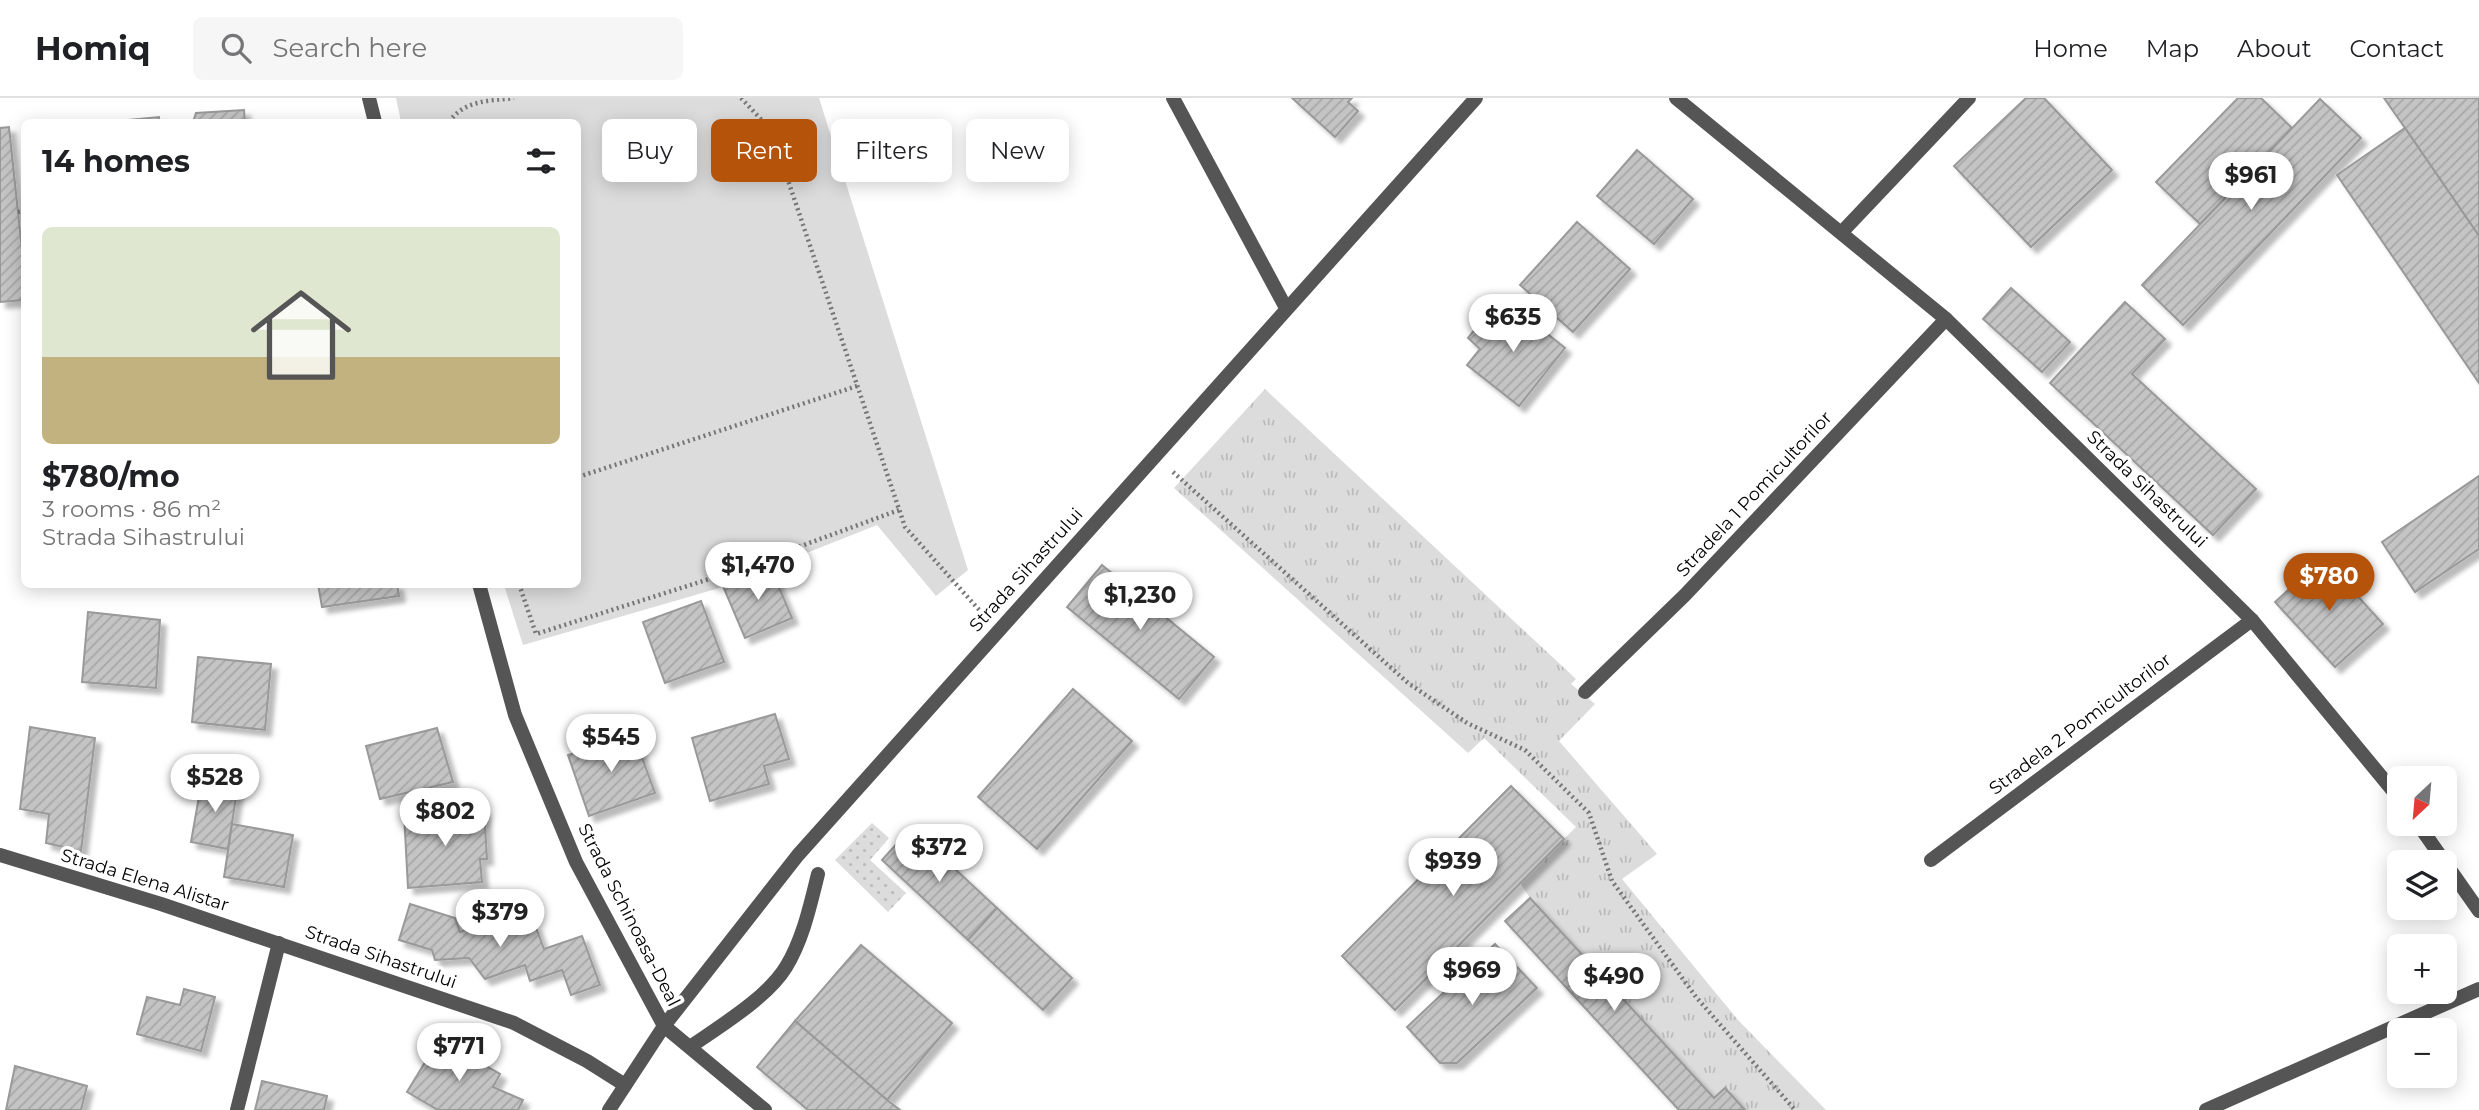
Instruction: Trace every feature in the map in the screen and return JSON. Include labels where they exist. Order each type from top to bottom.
[{"type":"street","points":[[369,98],[374,119]]},
{"type":"street","points":[[1173,98],[1286,308]]},
{"type":"street","name":"Strada Sihastrului","points":[[609,1110],[664,1026],[798,855],[1476,98]]},
{"type":"street","name":"Strada Sihastrului","points":[[1676,98],[1946,319],[2252,620],[2387,783]]},
{"type":"street","points":[[1842,232],[1969,98]]},
{"type":"street","name":"Stradela 1 Pomicultorilor","points":[[1586,692],[1685,595],[1946,319]]},
{"type":"street","name":"Strada Schinoasa-Deal","points":[[480,588],[515,715],[576,862],[664,1026]]},
{"type":"street","name":"Stradela 2 Pomicultorilor","points":[[1931,860],[2252,620]]},
{"type":"street","points":[[2426,836],[2479,911]]},
{"type":"street","name":"Strada Elena Alistar","points":[[0,855],[279,943]]},
{"type":"street","points":[[690,1047],[752,1003],[785,969],[802,934],[818,874]]},
{"type":"street","name":"Strada Sihastrului","points":[[237,1110],[279,943],[514,1023],[587,1060],[625,1085]]},
{"type":"street","points":[[2206,1110],[2479,989]]},
{"type":"street","points":[[664,1026],[765,1110]]},
{"type":"path","points":[[452,119],[469,104],[514,98]]},
{"type":"path","points":[[741,98],[771,130],[905,527],[998,631]]},
{"type":"path","points":[[581,476],[857,386]]},
{"type":"path","points":[[1154,455],[1408,683],[1467,723],[1525,750],[1589,813],[1612,881],[1696,997],[1795,1110]]},
{"type":"path","points":[[520,588],[536,634],[722,575],[899,510]]},
{"type":"green space","points":[[396,98],[819,98],[831,136],[831,182],[846,182],[968,570],[936,596],[877,525],[716,589],[523,645],[505,588],[581,588],[581,119],[400,119]]},
{"type":"green space","points":[[1265,389],[1576,679],[1571,684],[1595,704],[1559,741],[1657,854],[1622,879],[1738,1020],[1826,1110],[1745,1110],[1725,1088],[1714,1098],[1530,898],[1520,883],[1576,827],[1484,738],[1468,753],[1174,488]]},
{"type":"green space","points":[[872,823],[889,838],[870,860],[906,893],[888,912],[835,860]]},
{"type":"building","points":[[1292,98],[1352,98],[1348,102],[1358,111],[1335,137]]},
{"type":"building","points":[[2026,98],[2044,98],[2112,170],[2031,247],[1954,166]]},
{"type":"building","points":[[2238,98],[2261,98],[2292,128],[2200,224],[2156,182]]},
{"type":"building","points":[[2384,98],[2479,98],[2479,236],[2405,128]]},
{"type":"building","points":[[2320,99],[2361,138],[2183,325],[2142,285]]},
{"type":"building","points":[[244,110],[245,119],[194,119],[196,113]]},
{"type":"building","points":[[9,127],[21,241],[21,300],[0,302],[0,128]]},
{"type":"building","points":[[2405,128],[2479,236],[2479,383],[2337,175]]},
{"type":"building","points":[[1637,150],[1693,199],[1654,244],[1597,196]]},
{"type":"building","points":[[1577,222],[1630,269],[1573,332],[1520,285]]},
{"type":"building","points":[[2011,288],[2070,342],[2042,372],[1983,319]]},
{"type":"building","points":[[2125,302],[2165,339],[2132,374],[2256,489],[2213,535],[2050,383]]},
{"type":"building","points":[[1515,308],[1565,348],[1519,406],[1467,365],[1480,349],[1468,338],[1488,313],[1502,324]]},
{"type":"building","points":[[2479,476],[2479,549],[2415,592],[2382,542]]},
{"type":"building","points":[[2323,558],[2383,624],[2335,667],[2275,602]]},
{"type":"building","points":[[1102,565],[1214,657],[1179,699],[1067,607]]},
{"type":"building","points":[[770,566],[792,618],[745,638],[723,586]]},
{"type":"building","points":[[319,588],[398,588],[399,596],[322,607]]},
{"type":"building","points":[[701,601],[724,662],[665,683],[643,622]]},
{"type":"building","points":[[88,612],[160,620],[156,688],[82,682]]},
{"type":"building","points":[[198,657],[271,664],[265,730],[192,722]]},
{"type":"building","points":[[1073,689],[1132,741],[1037,849],[978,797]]},
{"type":"building","points":[[775,714],[789,759],[764,766],[769,784],[710,801],[692,738]]},
{"type":"building","points":[[30,727],[95,738],[81,851],[46,843],[49,814],[20,809]]},
{"type":"building","points":[[437,728],[453,782],[380,799],[366,746]]},
{"type":"building","points":[[633,733],[655,793],[589,816],[568,755]]},
{"type":"building","points":[[202,779],[238,784],[228,849],[191,842]]},
{"type":"building","points":[[1511,786],[1564,839],[1395,1010],[1342,956]]},
{"type":"building","points":[[484,810],[487,859],[480,859],[482,882],[408,888],[404,814]]},
{"type":"building","points":[[232,824],[293,835],[284,887],[224,877]]},
{"type":"building","points":[[911,828],[997,908],[968,940],[882,860]]},
{"type":"building","points":[[1530,898],[1714,1098],[1725,1088],[1745,1110],[1679,1110],[1505,921]]},
{"type":"building","points":[[410,904],[455,918],[460,932],[498,918],[504,936],[535,925],[544,949],[582,936],[600,985],[571,995],[562,970],[530,981],[525,965],[485,979],[469,958],[435,960],[432,950],[399,940]]},
{"type":"building","points":[[997,908],[1072,978],[1043,1010],[968,940]]},
{"type":"building","points":[[1495,944],[1537,988],[1457,1063],[1440,1063],[1407,1027]]},
{"type":"building","points":[[861,945],[952,1023],[887,1100],[795,1021]]},
{"type":"building","points":[[184,989],[215,997],[201,1051],[137,1034],[147,997],[180,1005]]},
{"type":"building","points":[[795,1021],[900,1110],[808,1110],[757,1067]]},
{"type":"building","points":[[439,1039],[500,1074],[493,1087],[523,1100],[518,1110],[438,1110],[407,1092]]},
{"type":"building","points":[[15,1066],[87,1086],[81,1110],[6,1110]]},
{"type":"building","points":[[262,1081],[327,1096],[324,1110],[255,1110]]}]
